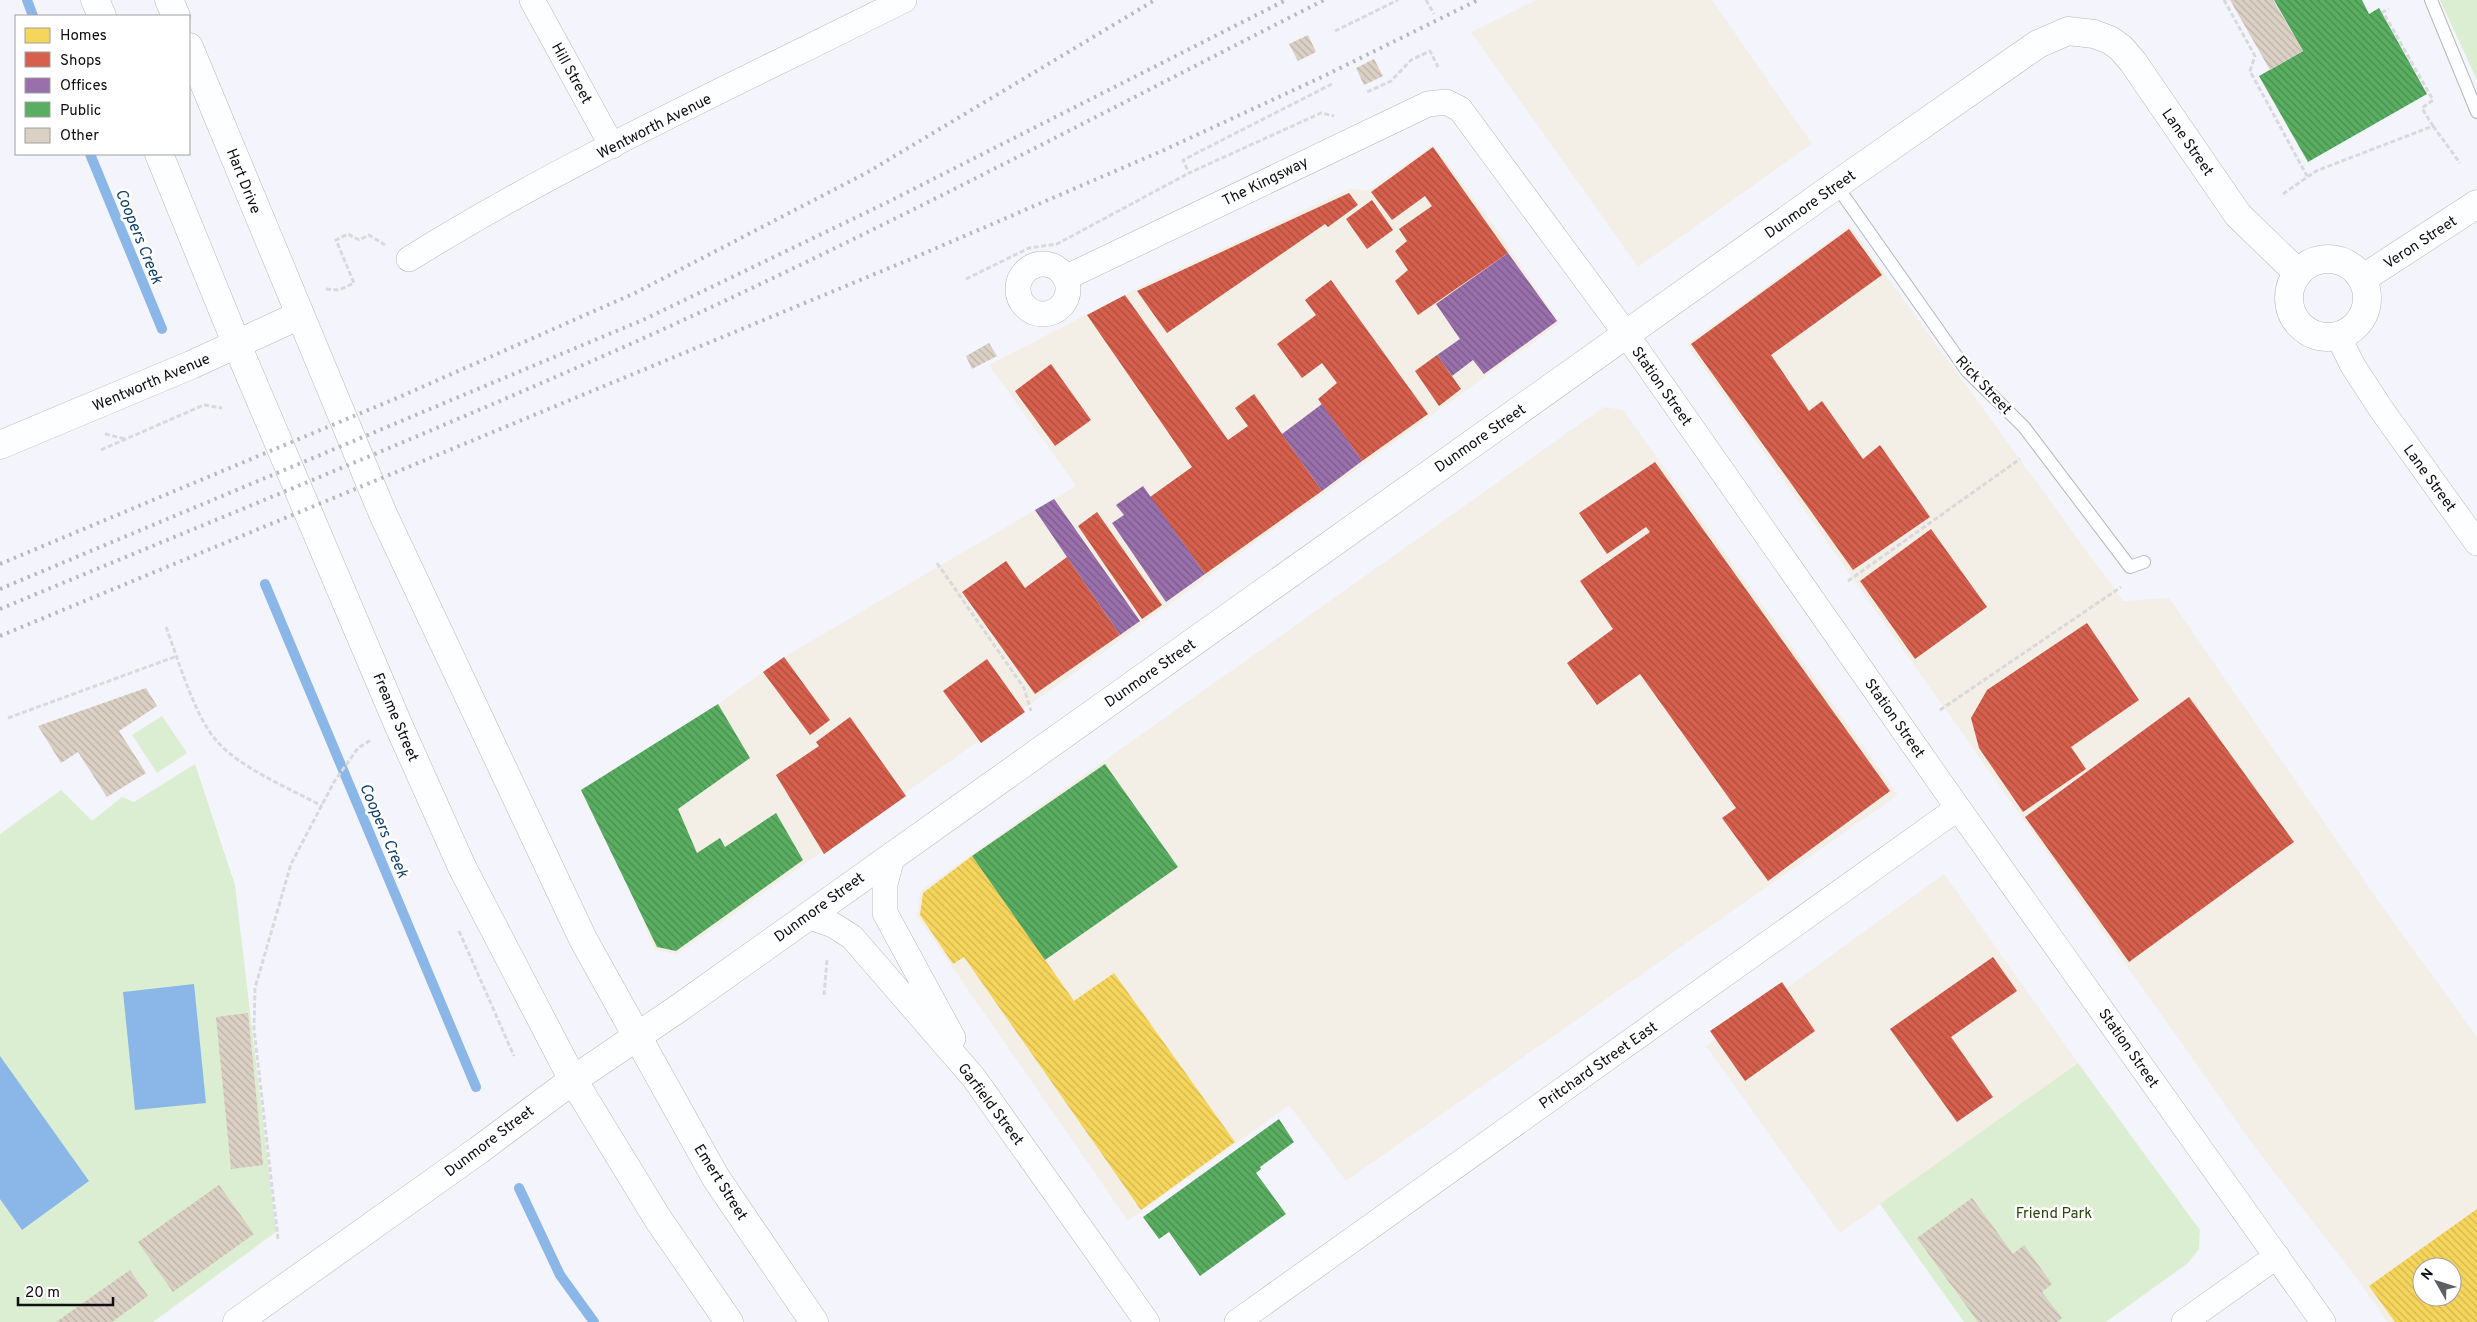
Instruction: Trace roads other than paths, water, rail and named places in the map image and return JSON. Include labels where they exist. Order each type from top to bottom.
[{"type":"main road","points":[[95,0],[102,15]]},
{"type":"main road","points":[[169,0],[176,15]]},
{"type":"main road","name":"Dunmore Street","points":[[237,1322],[479,1150],[573,1080],[1836,185],[2038,44],[2068,31]]},
{"type":"main road","name":"Lane Street","points":[[2068,31],[2094,34],[2110,40],[2120,48],[2133,62],[2238,214],[2298,273]]},
{"type":"main road","name":"Hart Drive","points":[[190,49],[300,315]]},
{"type":"main road","points":[[159,155],[237,345]]},
{"type":"main road","name":"Veron Street","points":[[2362,279],[2477,204]]},
{"type":"main road","points":[[2319,259],[2336,259],[2352,267],[2362,279],[2367,295],[2365,311],[2356,325],[2338,336],[2317,336],[2307,331],[2291,312],[2288,297],[2293,280],[2298,273],[2304,267],[2319,259]]},
{"type":"main road","points":[[300,315],[383,514],[584,939],[636,1037]]},
{"type":"main road","name":"Wentworth Avenue","points":[[0,446],[237,345],[300,315]]},
{"type":"main road","name":"Freame Street","points":[[237,345],[398,724],[462,867],[573,1080]]},
{"type":"main road","name":"Emert Street","points":[[636,1037],[716,1178],[814,1322]]},
{"type":"main road","points":[[573,1080],[658,1219],[729,1322]]},
{"type":"street","name":"Hill Street","points":[[532,0],[612,146]]},
{"type":"street","name":"Wentworth Avenue","points":[[409,259],[462,226],[612,146],[904,0]]},
{"type":"street","name":"The Kingsway","points":[[1065,278],[1428,104],[1446,102],[1466,114]]},
{"type":"street","name":"Station Street","points":[[1466,114],[1626,334],[1958,808],[2323,1322]]},
{"type":"street","name":"Lane Street","points":[[2338,336],[2353,366],[2381,409],[2477,543]]},
{"type":"street","name":"Pritchard Street East","points":[[1237,1322],[1958,808]]},
{"type":"street","points":[[893,854],[885,884],[885,913],[974,1078]]},
{"type":"street","name":"Garfield Street","points":[[807,916],[833,925],[852,936],[974,1078],[1147,1322]]},
{"type":"street","points":[[2184,1322],[2277,1256]]},
{"type":"lane","points":[[2431,0],[2477,112]]},
{"type":"lane","name":"Rick Street","points":[[1836,185],[1967,371],[2024,426],[2130,567],[2144,562]]},
{"type":"water","points":[[194,984],[206,1103],[135,1110],[123,992]]},
{"type":"water","points":[[0,1056],[89,1181],[22,1230],[0,1199]]},
{"type":"waterway","name":"Coopers Creek","points":[[27,0],[33,15]]},
{"type":"waterway","name":"Coopers Creek","points":[[90,155],[162,329]]},
{"type":"waterway","name":"Coopers Creek","points":[[265,584],[476,1087]]},
{"type":"waterway","name":"Coopers Creek","points":[[519,1188],[560,1275],[594,1322]]},
{"type":"railway","points":[[0,564],[397,398],[635,293],[868,172],[1155,0]]},
{"type":"railway","points":[[0,589],[645,319],[886,203],[1286,0]]},
{"type":"railway","points":[[0,609],[411,439],[574,369],[740,294],[1075,128],[1324,0]]},
{"type":"railway","points":[[0,636],[911,259],[1164,150],[1324,76],[1478,0]]},
{"type":"park label","name":"Friend Park","points":[[2054,1213]]}]
